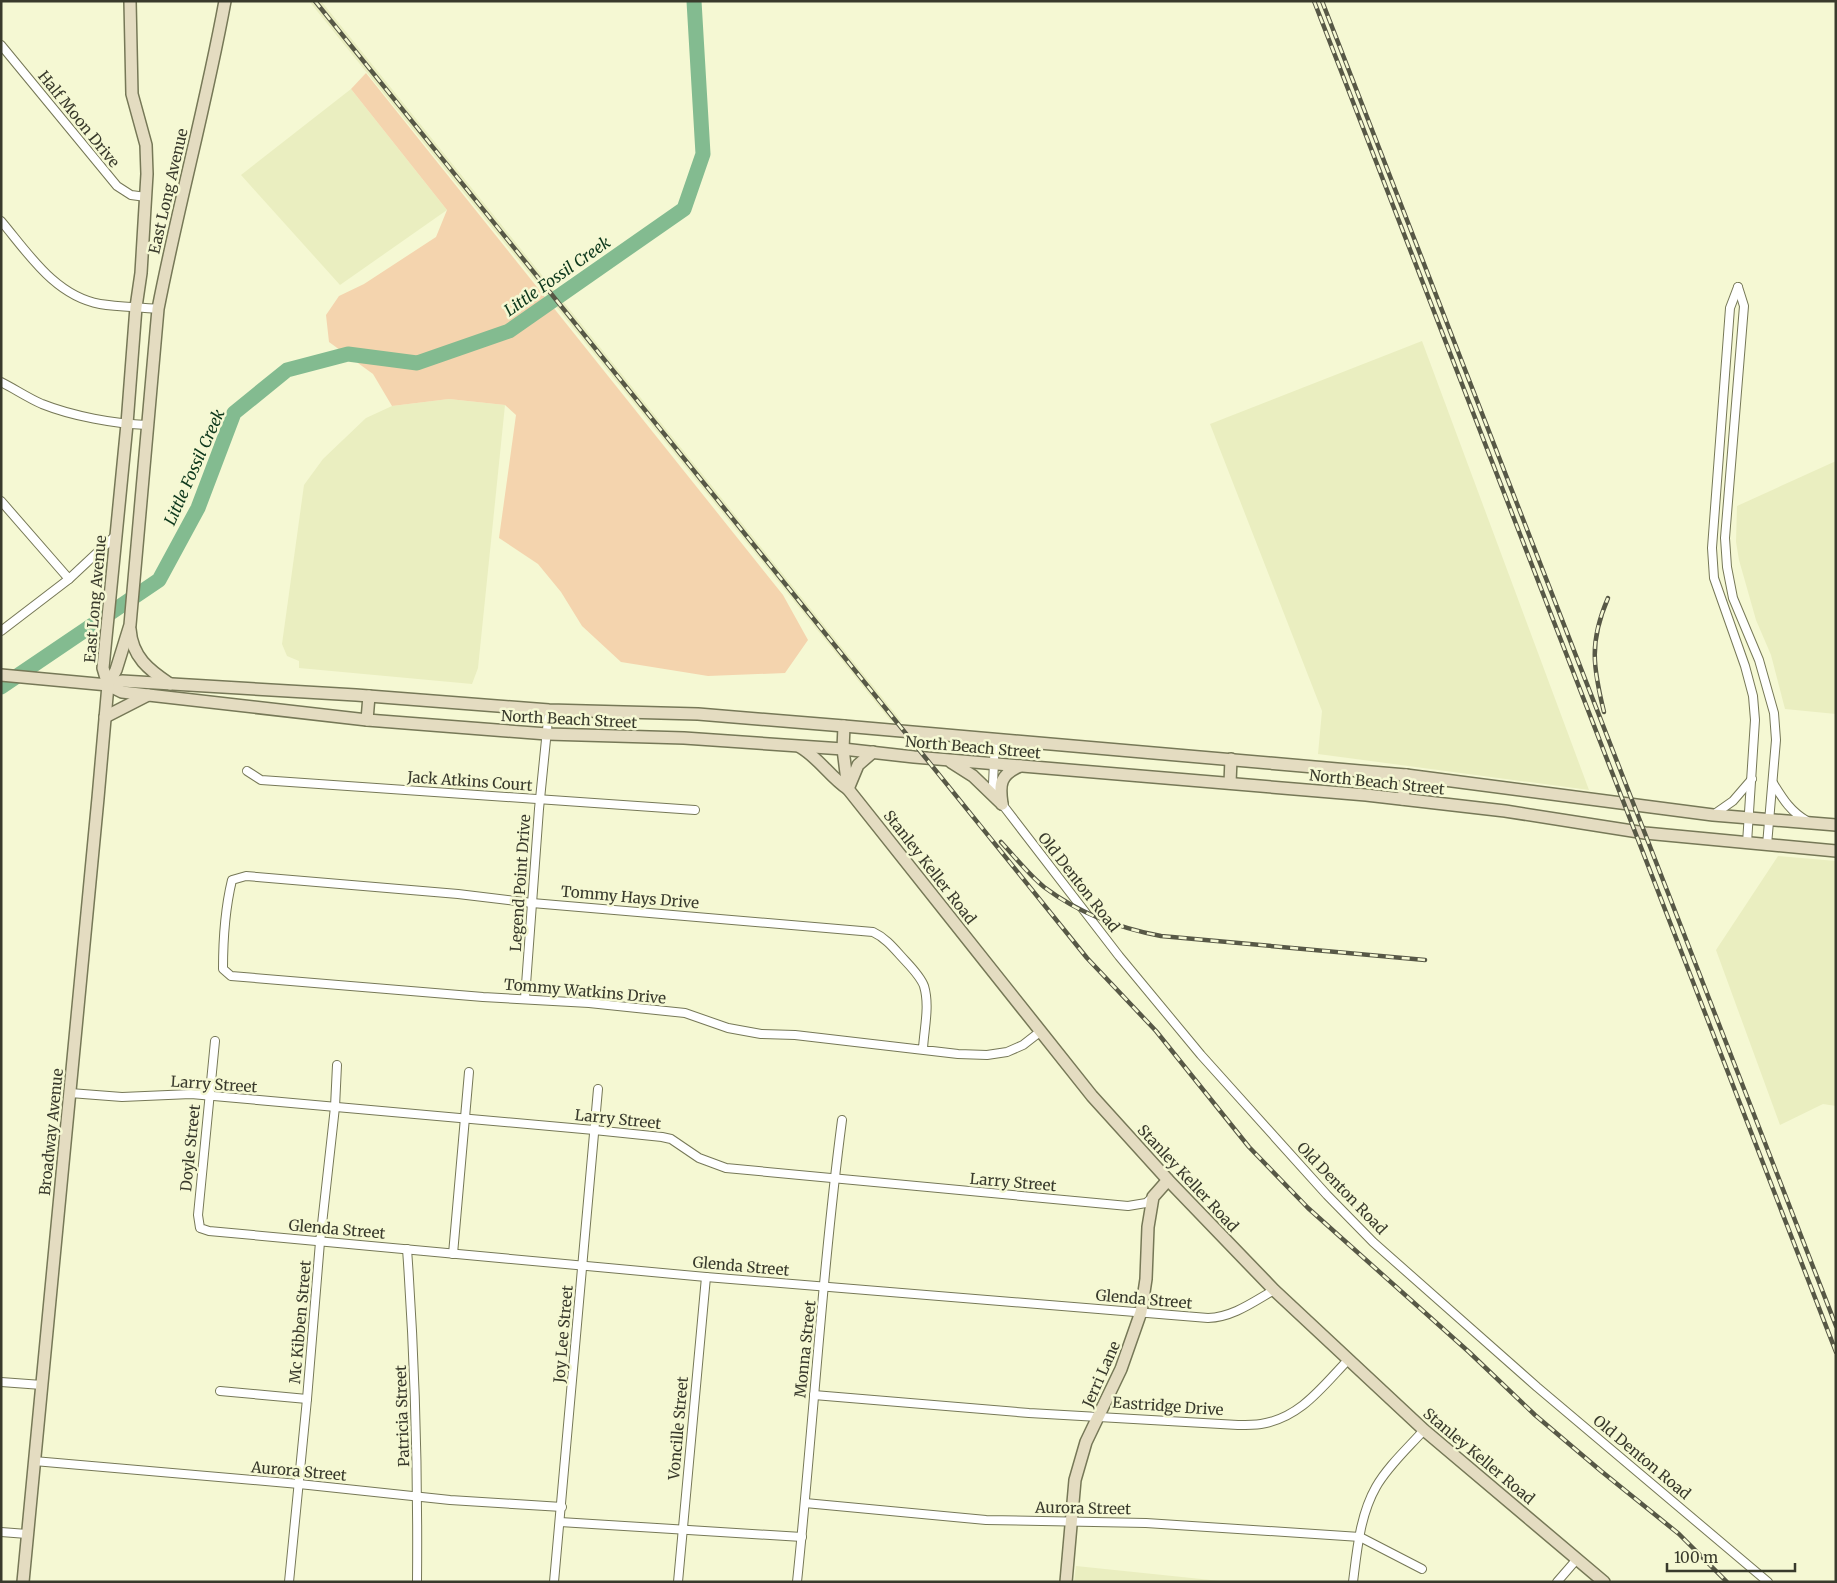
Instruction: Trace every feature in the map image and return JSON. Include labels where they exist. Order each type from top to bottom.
[{"type":"main road","name":"East Long Avenue","points":[[108,685],[103,668],[127,424],[136,307],[141,273],[147,174],[146,145],[132,94],[130,1]]},
{"type":"main road","name":"East Long Avenue","points":[[108,685],[116,670],[130,625],[158,309],[167,262],[202,114],[225,1]]},
{"type":"main road","points":[[130,625],[130,638],[142,662],[171,684]]},
{"type":"main road","name":"North Beach Street","points":[[1,676],[108,685],[122,681],[369,696],[549,710],[698,714],[1406,775],[1713,815],[1836,825]]},
{"type":"main road","name":"North Beach Street","points":[[108,685],[122,692],[367,720],[547,734],[684,738],[843,749],[947,760],[1403,798],[1547,817],[1645,833],[1836,851]]},
{"type":"main road","name":"Broadway Avenue","points":[[23,1582],[108,685]]},
{"type":"main road","points":[[105,717],[148,695]]},
{"type":"main road","points":[[367,720],[369,696]]},
{"type":"main road","points":[[844,726],[843,749],[848,789]]},
{"type":"main road","name":"Stanley Keller Road","points":[[798,746],[809,752],[848,789],[1092,1096],[1168,1180],[1274,1290],[1424,1430],[1604,1582]]},
{"type":"main road","points":[[848,789],[858,764],[873,752]]},
{"type":"main road","points":[[947,760],[973,776],[1002,804]]},
{"type":"main road","points":[[1230,783],[1231,760]]},
{"type":"main road","points":[[1002,804],[1000,792],[1002,781],[1008,771],[1020,766]]},
{"type":"main road","points":[[1403,798],[1406,775]]},
{"type":"main road","points":[[1153,1198],[1168,1180]]},
{"type":"main road","name":"Jerri Lane","points":[[1066,1582],[1075,1480],[1086,1442],[1121,1369],[1141,1312],[1153,1198]]},
{"type":"street","name":"Half Moon Drive","points":[[1,45],[117,186],[131,195],[146,197]]},
{"type":"street","points":[[1,221],[58,286],[77,296],[99,304],[158,309]]},
{"type":"street","points":[[1747,843],[1755,720],[1753,696],[1746,666],[1714,578],[1712,548],[1730,308],[1738,287],[1744,306],[1724,538],[1733,598],[1759,660],[1774,713],[1776,740],[1767,845]]},
{"type":"street","points":[[1,382],[42,404],[84,416],[127,424],[147,425]]},
{"type":"street","points":[[1,501],[69,579]]},
{"type":"street","points":[[1,631],[69,579],[116,536]]},
{"type":"street","name":"Legend Point Drive","points":[[525,998],[549,710]]},
{"type":"street","name":"Old Denton Road","points":[[995,739],[992,784],[1002,804],[1119,956],[1201,1055],[1327,1195],[1373,1242],[1537,1387],[1768,1582]]},
{"type":"street","name":"Jack Atkins Court","points":[[247,771],[261,780],[695,810]]},
{"type":"street","points":[[1713,815],[1733,801],[1752,779]]},
{"type":"street","points":[[1773,782],[1788,806],[1796,814],[1811,823]]},
{"type":"street","name":"Tommy Watkins Drive","points":[[246,876],[232,880],[229,895],[224,938],[223,969],[231,976],[525,998],[685,1013],[728,1028],[761,1034],[958,1054],[987,1055],[1007,1052],[1023,1045],[1041,1031]]},
{"type":"street","name":"Tommy Hays Drive","points":[[246,876],[873,932],[880,935],[890,944],[910,966],[923,985],[926,1003],[923,1049]]},
{"type":"street","name":"Doyle Street","points":[[200,1228],[198,1215],[215,1041]]},
{"type":"street","name":"Mc Kibben Street","points":[[289,1582],[338,1065]]},
{"type":"street","points":[[453,1254],[469,1072]]},
{"type":"street","name":"Joy Lee Street","points":[[554,1582],[584,1265],[598,1088]]},
{"type":"street","name":"Larry Street","points":[[70,1093],[122,1097],[164,1094],[210,1096],[594,1130],[671,1139],[700,1158],[726,1168],[1128,1206],[1146,1202],[1153,1198]]},
{"type":"street","name":"Monna Street","points":[[797,1582],[829,1225],[842,1120]]},
{"type":"street","name":"Glenda Street","points":[[200,1228],[209,1231],[320,1242],[706,1277],[1221,1317],[1234,1313],[1274,1290]]},
{"type":"street","name":"Patricia Street","points":[[407,1249],[412,1318],[418,1496],[417,1582]]},
{"type":"street","name":"Voncille Street","points":[[678,1582],[706,1277]]},
{"type":"street","name":"Eastridge Drive","points":[[814,1395],[1030,1413],[1238,1425],[1261,1424],[1286,1417],[1295,1412],[1310,1400],[1348,1360]]},
{"type":"street","points":[[1,1382],[42,1385]]},
{"type":"street","points":[[220,1391],[307,1399]]},
{"type":"street","points":[[1353,1582],[1364,1516],[1377,1486],[1387,1471],[1424,1430]]},
{"type":"street","name":"Aurora Street","points":[[34,1461],[299,1484],[450,1500],[562,1507]]},
{"type":"street","name":"Aurora Street","points":[[805,1503],[986,1520],[1146,1523],[1360,1537]]},
{"type":"street","points":[[560,1522],[802,1537]]},
{"type":"street","points":[[1,1532],[27,1534]]},
{"type":"street","points":[[1360,1537],[1422,1568]]},
{"type":"street","points":[[1557,1582],[1577,1559]]},
{"type":"shaded area","points":[[309,1],[321,1],[902,722],[890,720]]},
{"type":"shaded area","points":[[366,73],[783,595],[808,640],[785,673],[708,676],[621,662],[582,626],[561,592],[538,564],[499,538],[516,415],[505,405],[449,399],[392,406],[373,374],[329,342],[326,315],[339,296],[364,284],[436,237],[447,210],[351,89]]},
{"type":"shaded area","points":[[351,89],[447,210],[340,285],[241,175]]},
{"type":"shaded area","points":[[1422,341],[1589,790],[1318,754],[1322,711],[1210,424]]},
{"type":"shaded area","points":[[449,399],[505,405],[478,668],[472,684],[299,668],[299,661],[287,656],[282,644],[304,485],[323,459],[366,418],[392,406]]},
{"type":"shaded area","points":[[1836,461],[1836,714],[1785,709],[1771,655],[1756,620],[1739,560],[1736,542],[1737,506]]},
{"type":"shaded area","points":[[1778,856],[1836,861],[1836,1106],[1823,1104],[1780,1125],[1716,950]]},
{"type":"shaded area","points":[[1076,1566],[1230,1582],[1074,1582]]},
{"type":"waterway","name":"Little Fossil Creek","points":[[1,687],[159,580],[198,508],[234,413],[287,370],[348,354],[417,363],[509,331],[684,209],[703,154],[694,1]]},
{"type":"railway","points":[[315,1],[1087,958],[1156,1031],[1249,1147],[1308,1208],[1469,1352],[1535,1415],[1679,1534],[1727,1582]]},
{"type":"railway","points":[[1314,1],[1836,1352]]},
{"type":"railway","points":[[1322,1],[1836,1326]]},
{"type":"railway","points":[[1604,712],[1595,668],[1595,642],[1608,598]]},
{"type":"railway","points":[[1001,842],[1033,877],[1058,897],[1100,919],[1130,929],[1161,936],[1425,960]]}]
